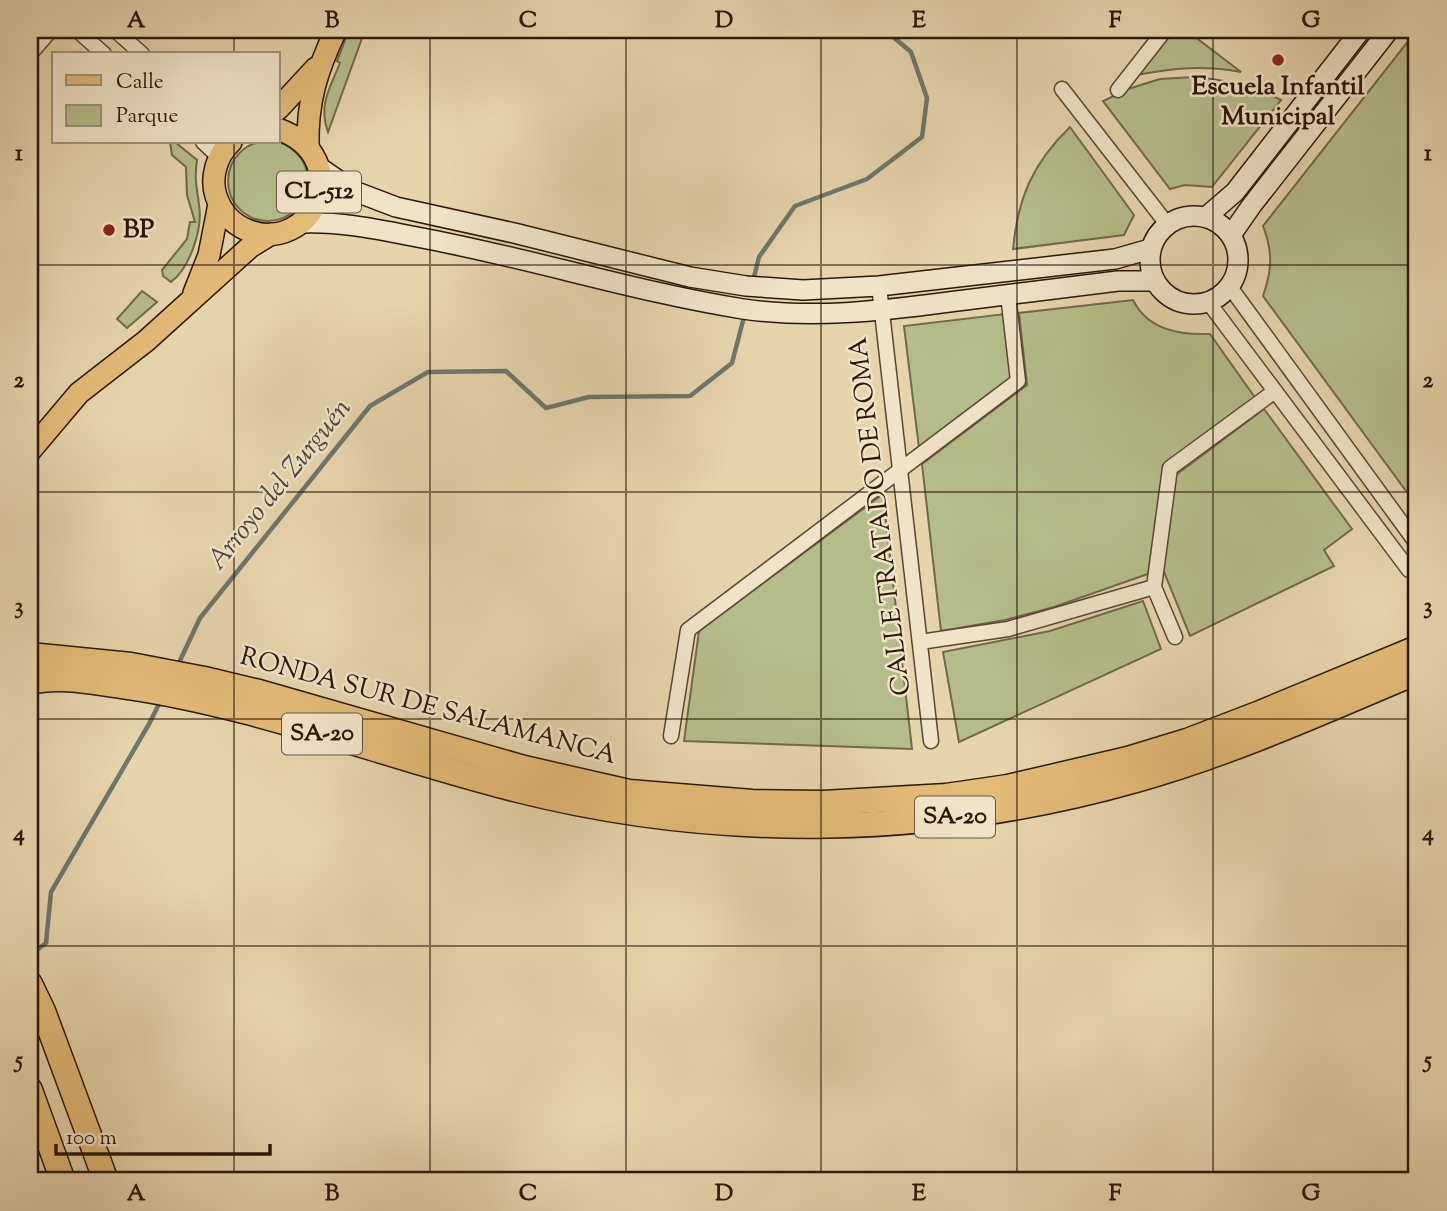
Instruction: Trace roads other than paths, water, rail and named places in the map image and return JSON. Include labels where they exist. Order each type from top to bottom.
[{"type":"highway","points":[[1312,693],[1417,638]]},
{"type":"highway","name":"RONDA SUR DE SALAMANCA","points":[[465,764],[629,792],[752,802],[888,800],[1008,788],[1070,774],[1187,741],[1312,693],[1417,648]]},
{"type":"highway","name":"RONDA SUR DE SALAMANCA","points":[[30,655],[131,664],[147,679]]},
{"type":"highway","name":"RONDA SUR DE SALAMANCA","points":[[30,682],[51,678],[147,679],[198,689],[259,692],[565,801],[625,812],[755,826],[887,824],[1013,810],[1137,780],[1269,734],[1417,672]]},
{"type":"highway","points":[[1269,734],[1329,721],[1417,691]]},
{"type":"highway","points":[[30,984],[43,1011],[103,1171]]},
{"type":"highway","points":[[30,1090],[61,1176]]},
{"type":"main road","name":"CL-512","points":[[308,146],[311,99],[322,61],[337,30]]},
{"type":"main road","points":[[1206,217],[1235,192],[1360,30]]},
{"type":"main road","points":[[1231,235],[1389,30]]},
{"type":"main road","name":"CL-512","points":[[280,107],[322,61]]},
{"type":"main road","name":"CL-512","points":[[225,149],[214,181],[219,204],[228,217],[241,227],[256,233],[287,231],[301,223],[311,211],[321,182],[319,167],[308,146],[294,135],[280,130]]},
{"type":"main road","points":[[319,167],[354,191],[396,207],[690,277],[746,286],[803,290],[879,286],[1115,259],[1150,249]]},
{"type":"main road","name":"CL-512","points":[[192,297],[209,255],[219,204]]},
{"type":"main road","points":[[1188,216],[1206,217],[1220,224],[1231,235],[1238,252],[1237,273],[1230,287],[1209,303],[1191,305],[1170,299],[1153,281],[1149,263],[1150,249],[1158,233],[1167,224],[1188,216]]},
{"type":"main road","points":[[301,223],[322,222],[384,231],[687,298],[745,309],[805,314],[882,310],[1118,281],[1153,281]]},
{"type":"main road","name":"CL-512","points":[[30,451],[79,393],[146,341],[250,247],[271,234]]},
{"type":"street","points":[[30,54],[51,30]]},
{"type":"street","points":[[77,30],[102,52]]},
{"type":"street","points":[[115,30],[140,52]]},
{"type":"street","points":[[1118,90],[1166,30]]},
{"type":"street","points":[[1062,89],[1167,224]]},
{"type":"street","name":"CALLE TRATADO DE ROMA","points":[[879,286],[931,741]]},
{"type":"street","points":[[1230,287],[1417,544]]},
{"type":"street","points":[[671,736],[688,630],[1018,381],[1008,295]]},
{"type":"street","points":[[1209,303],[1409,570]]},
{"type":"street","points":[[1175,637],[1153,587],[1170,468],[1275,391]]},
{"type":"street","points":[[920,642],[1007,629],[1153,587]]},
{"type":"waterway","name":"Arroyo del Zurguén","points":[[753,281],[759,257],[795,206],[867,179],[922,137],[927,98],[911,52],[885,30]]},
{"type":"waterway","name":"Arroyo del Zurguén","points":[[177,667],[200,618],[370,406],[428,372],[506,371],[546,408],[589,397],[690,396],[732,363],[745,313]]},
{"type":"waterway","name":"Arroyo del Zurguén","points":[[30,955],[46,943],[51,892],[161,700]]},
{"type":"place","name":"Escuela Infantil Municipal","points":[[1278,60]]},
{"type":"place","name":"BP","points":[[109,230]]}]
